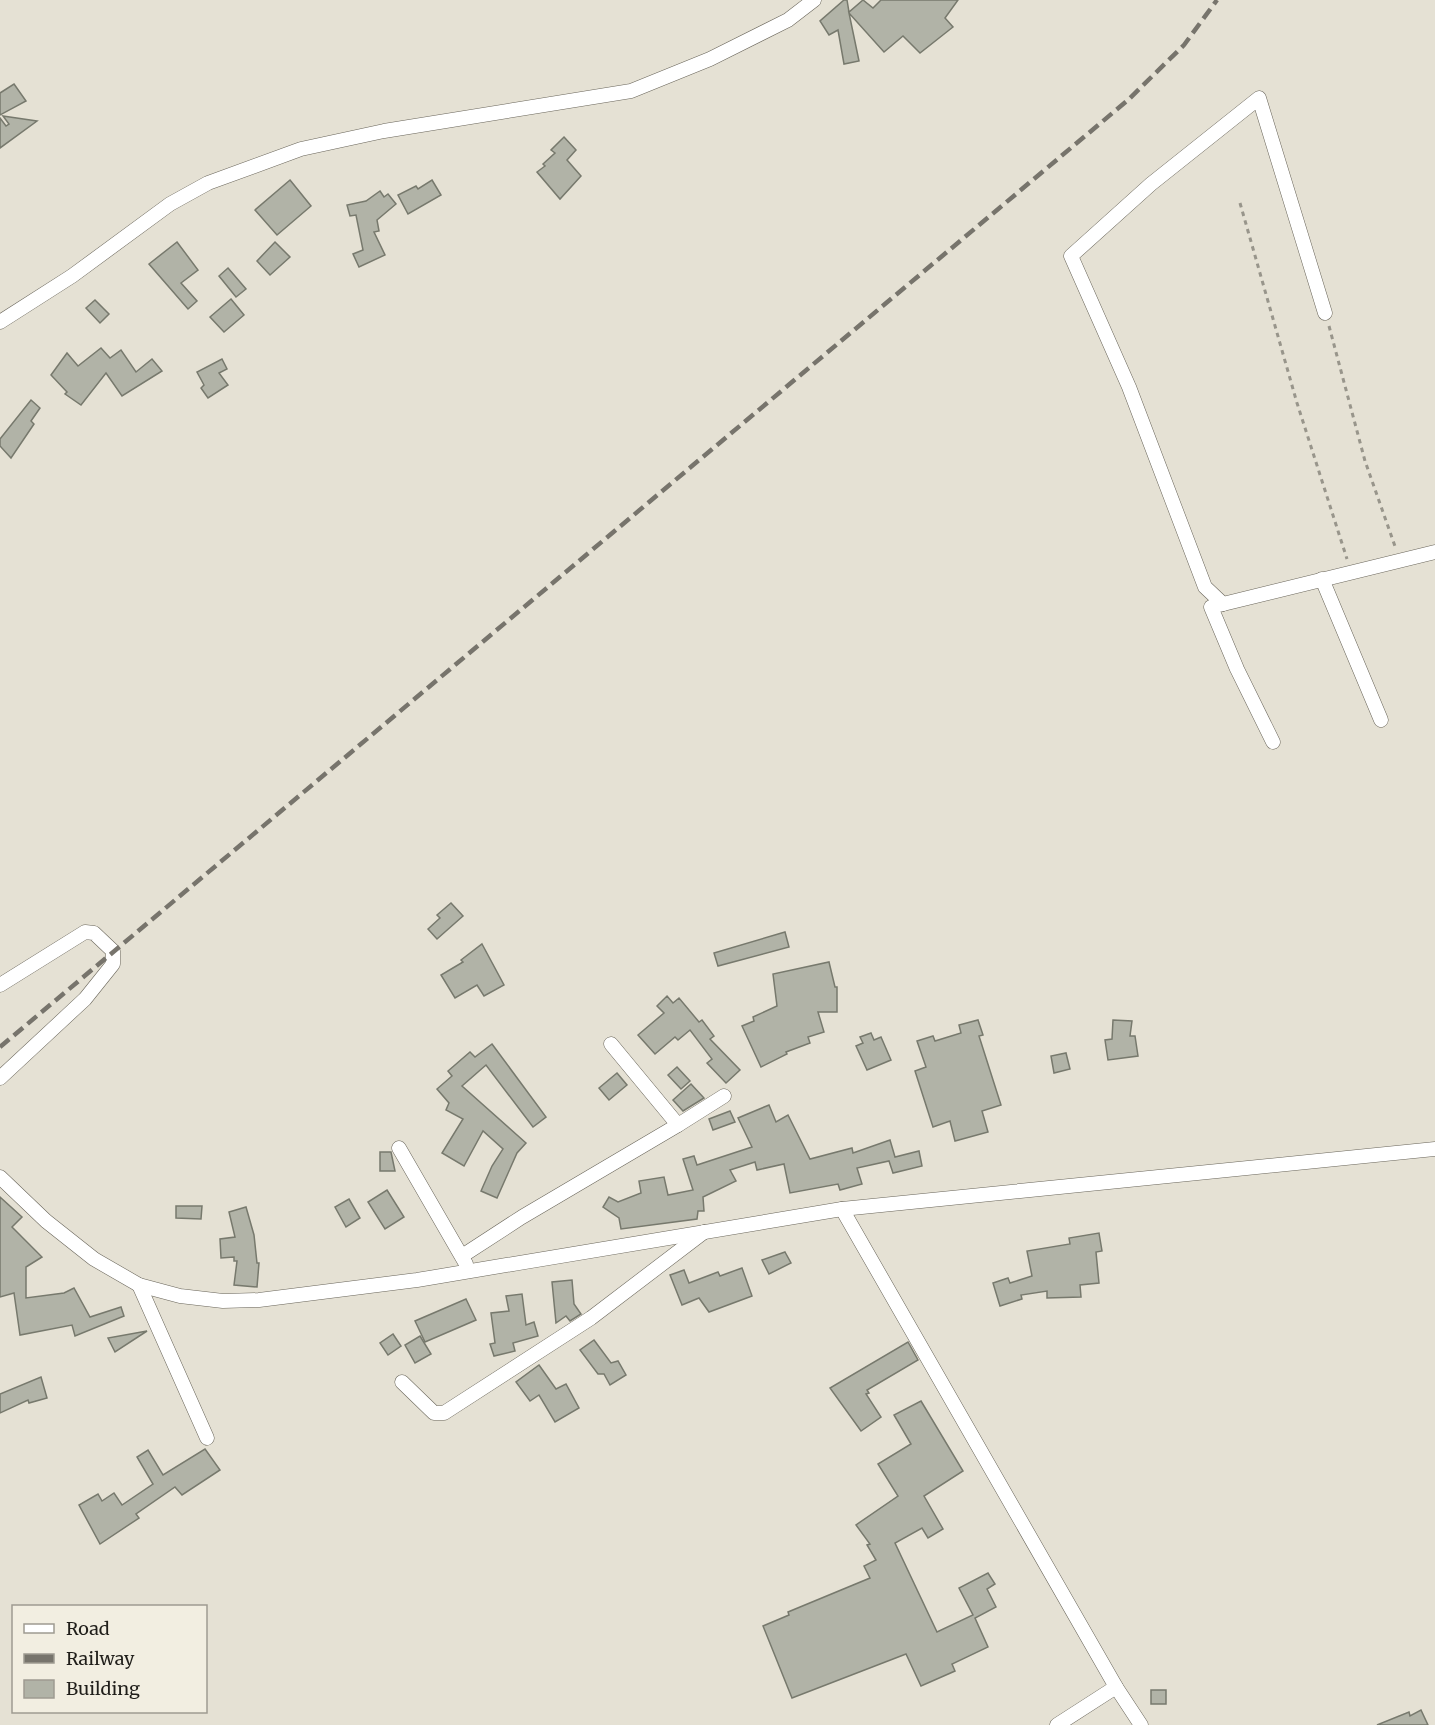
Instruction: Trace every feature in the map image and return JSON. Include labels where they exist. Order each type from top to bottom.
[{"type":"street","points":[[0,322],[72,276],[170,204],[208,183],[301,149],[384,131],[631,91],[710,59],[788,20],[814,0]]},
{"type":"street","points":[[1222,604],[1204,587],[1129,387],[1071,256],[1151,184],[1259,98],[1325,313]]},
{"type":"street","points":[[1273,742],[1211,607],[1435,552]]},
{"type":"street","points":[[1322,579],[1382,720]]},
{"type":"street","points":[[0,985],[85,932],[94,933],[113,951],[113,964],[85,999],[0,1078]]},
{"type":"street","points":[[611,1044],[678,1125]]},
{"type":"street","points":[[462,1256],[522,1217],[724,1096]]},
{"type":"street","points":[[399,1148],[469,1270]]},
{"type":"street","points":[[0,1177],[46,1221],[94,1259],[139,1285],[180,1296],[223,1301],[259,1300],[417,1280],[842,1209],[1435,1149]]},
{"type":"street","points":[[842,1209],[1116,1687],[1141,1725]]},
{"type":"street","points":[[402,1382],[434,1413],[444,1413],[591,1318],[706,1231]]},
{"type":"street","points":[[139,1285],[207,1438]]},
{"type":"street","points":[[1057,1725],[1116,1687]]},
{"type":"path","points":[[1240,203],[1297,403],[1352,572]]},
{"type":"path","points":[[1325,313],[1365,461],[1400,560]]},
{"type":"building","points":[[844,0],[847,0],[849,12],[863,0],[873,8],[881,0],[958,0],[945,18],[953,27],[920,53],[903,36],[884,52],[849,13],[859,61],[844,64],[838,30],[829,35],[820,21]]},
{"type":"building","points":[[14,84],[26,101],[0,115],[0,93]]},
{"type":"building","points":[[3,116],[37,121],[0,148],[0,118],[6,126],[9,124]]},
{"type":"building","points":[[564,137],[576,150],[567,160],[581,176],[560,199],[537,172],[545,166],[543,164],[555,153],[551,150]]},
{"type":"building","points":[[290,180],[311,206],[277,235],[255,210]]},
{"type":"building","points":[[432,180],[441,195],[408,214],[398,195],[416,186],[418,189]]},
{"type":"building","points":[[380,191],[384,197],[388,194],[396,204],[377,220],[379,231],[374,232],[385,255],[359,267],[353,254],[363,250],[356,215],[350,216],[347,205],[366,201]]},
{"type":"building","points":[[177,242],[198,270],[181,283],[197,301],[188,309],[149,264]]},
{"type":"building","points":[[275,242],[290,257],[270,275],[257,261]]},
{"type":"building","points":[[228,268],[246,289],[236,297],[219,276]]},
{"type":"building","points":[[231,299],[244,315],[224,332],[210,317]]},
{"type":"building","points":[[95,300],[109,314],[100,323],[86,308]]},
{"type":"building","points":[[101,348],[110,358],[121,350],[136,372],[152,359],[162,371],[122,396],[106,373],[81,405],[65,394],[67,392],[51,375],[67,353],[78,366]]},
{"type":"building","points":[[222,359],[227,369],[219,373],[228,385],[208,398],[201,388],[204,385],[197,372]]},
{"type":"building","points":[[31,400],[40,408],[31,421],[34,424],[11,458],[0,446],[0,439]]},
{"type":"building","points":[[451,903],[463,916],[437,939],[428,929],[440,918],[437,915]]},
{"type":"building","points":[[785,932],[789,947],[718,966],[714,953]]},
{"type":"building","points":[[482,944],[504,985],[484,996],[477,985],[455,998],[441,975],[463,962],[461,960]]},
{"type":"building","points":[[829,962],[835,987],[837,987],[837,1012],[818,1012],[824,1032],[808,1037],[810,1043],[786,1052],[787,1054],[761,1067],[742,1026],[754,1021],[753,1017],[777,1006],[773,974]]},
{"type":"building","points":[[667,996],[673,1003],[679,998],[699,1022],[702,1020],[714,1036],[710,1039],[740,1070],[726,1083],[707,1063],[712,1059],[690,1030],[678,1040],[675,1037],[655,1054],[638,1035],[664,1013],[657,1006]]},
{"type":"building","points":[[978,1020],[983,1035],[979,1036],[1001,1105],[982,1111],[988,1132],[955,1141],[950,1121],[933,1127],[915,1071],[926,1067],[917,1041],[933,1036],[935,1041],[961,1033],[959,1025]]},
{"type":"building","points":[[1113,1020],[1132,1021],[1130,1036],[1135,1036],[1138,1056],[1108,1060],[1105,1040],[1112,1039]]},
{"type":"building","points":[[871,1033],[874,1040],[881,1037],[891,1060],[867,1070],[856,1046],[863,1043],[860,1037]]},
{"type":"building","points":[[492,1044],[546,1117],[533,1127],[486,1065],[462,1086],[526,1143],[517,1153],[497,1198],[481,1191],[492,1166],[503,1149],[483,1131],[464,1166],[442,1153],[463,1119],[446,1110],[449,1103],[437,1089],[452,1076],[448,1071],[470,1052],[475,1057]]},
{"type":"building","points":[[1066,1053],[1070,1069],[1054,1073],[1051,1056]]},
{"type":"building","points":[[677,1067],[690,1081],[681,1089],[668,1075]]},
{"type":"building","points":[[617,1073],[627,1085],[609,1100],[599,1088]]},
{"type":"building","points":[[691,1084],[704,1098],[683,1111],[673,1100]]},
{"type":"building","points":[[769,1105],[776,1122],[788,1115],[810,1159],[852,1148],[853,1153],[890,1140],[895,1157],[919,1151],[922,1166],[893,1173],[889,1161],[857,1168],[862,1184],[840,1190],[838,1184],[790,1193],[784,1164],[757,1170],[755,1162],[730,1170],[736,1181],[703,1197],[704,1211],[698,1211],[697,1219],[621,1229],[619,1218],[603,1207],[609,1197],[618,1202],[641,1193],[639,1181],[664,1177],[668,1195],[693,1190],[683,1159],[694,1156],[697,1165],[752,1147],[738,1118]]},
{"type":"building","points":[[730,1111],[735,1122],[713,1130],[709,1119]]},
{"type":"building","points":[[380,1152],[391,1152],[395,1171],[380,1171]]},
{"type":"building","points":[[387,1190],[404,1217],[385,1229],[368,1202]]},
{"type":"building","points":[[0,1197],[22,1217],[12,1227],[42,1257],[26,1267],[26,1298],[64,1293],[74,1288],[90,1317],[121,1307],[124,1316],[75,1336],[72,1325],[20,1335],[14,1293],[0,1297]]},
{"type":"building","points":[[349,1199],[360,1218],[346,1227],[335,1207]]},
{"type":"building","points":[[176,1206],[202,1206],[201,1219],[176,1218]]},
{"type":"building","points":[[246,1207],[254,1235],[257,1263],[259,1263],[257,1287],[234,1285],[237,1261],[234,1261],[234,1257],[221,1258],[220,1239],[235,1237],[229,1212]]},
{"type":"building","points":[[1099,1233],[1102,1251],[1096,1252],[1099,1283],[1080,1285],[1081,1297],[1047,1298],[1047,1291],[1021,1295],[1022,1299],[1000,1306],[993,1283],[1008,1278],[1010,1283],[1032,1276],[1027,1251],[1070,1244],[1069,1238]]},
{"type":"building","points":[[785,1252],[791,1263],[769,1274],[762,1260]]},
{"type":"building","points":[[742,1268],[752,1296],[709,1312],[699,1298],[682,1305],[670,1275],[684,1270],[689,1283],[718,1272],[720,1276]]},
{"type":"building","points":[[572,1280],[574,1304],[581,1314],[570,1321],[566,1316],[556,1323],[552,1282]]},
{"type":"building","points":[[522,1294],[526,1325],[534,1322],[538,1336],[513,1343],[515,1351],[494,1356],[490,1344],[495,1343],[491,1313],[509,1311],[506,1296]]},
{"type":"building","points":[[466,1299],[476,1320],[425,1342],[415,1321]]},
{"type":"building","points":[[147,1331],[115,1352],[108,1338]]},
{"type":"building","points":[[393,1334],[401,1346],[388,1355],[380,1343]]},
{"type":"building","points":[[420,1336],[431,1354],[415,1363],[405,1345]]},
{"type":"building","points":[[594,1340],[611,1363],[618,1361],[626,1375],[610,1385],[604,1374],[598,1374],[580,1350]]},
{"type":"building","points":[[908,1342],[918,1360],[867,1390],[869,1393],[866,1394],[881,1417],[861,1431],[830,1388]]},
{"type":"building","points":[[539,1365],[556,1389],[566,1384],[579,1408],[555,1422],[539,1395],[530,1401],[516,1382]]},
{"type":"building","points":[[41,1377],[47,1398],[29,1403],[28,1400],[0,1413],[0,1394]]},
{"type":"building","points":[[921,1401],[963,1471],[924,1496],[943,1529],[928,1538],[922,1528],[895,1543],[937,1632],[973,1615],[959,1588],[988,1573],[995,1584],[987,1589],[996,1607],[975,1618],[988,1647],[952,1664],[955,1671],[921,1686],[906,1654],[792,1698],[763,1626],[789,1615],[788,1612],[870,1578],[864,1566],[876,1560],[867,1545],[870,1544],[856,1525],[898,1496],[878,1464],[911,1444],[894,1415]]},
{"type":"building","points":[[205,1449],[220,1470],[182,1495],[175,1487],[136,1514],[139,1518],[100,1544],[79,1505],[98,1494],[102,1501],[114,1493],[122,1505],[153,1484],[137,1457],[148,1450],[163,1475]]},
{"type":"building","points":[[1151,1690],[1166,1690],[1166,1704],[1151,1704]]},
{"type":"building","points":[[1421,1710],[1428,1725],[1377,1725],[1409,1712],[1410,1716]]},
{"type":"railway","points":[[0,1047],[1128,100],[1184,45],[1217,0]]}]
